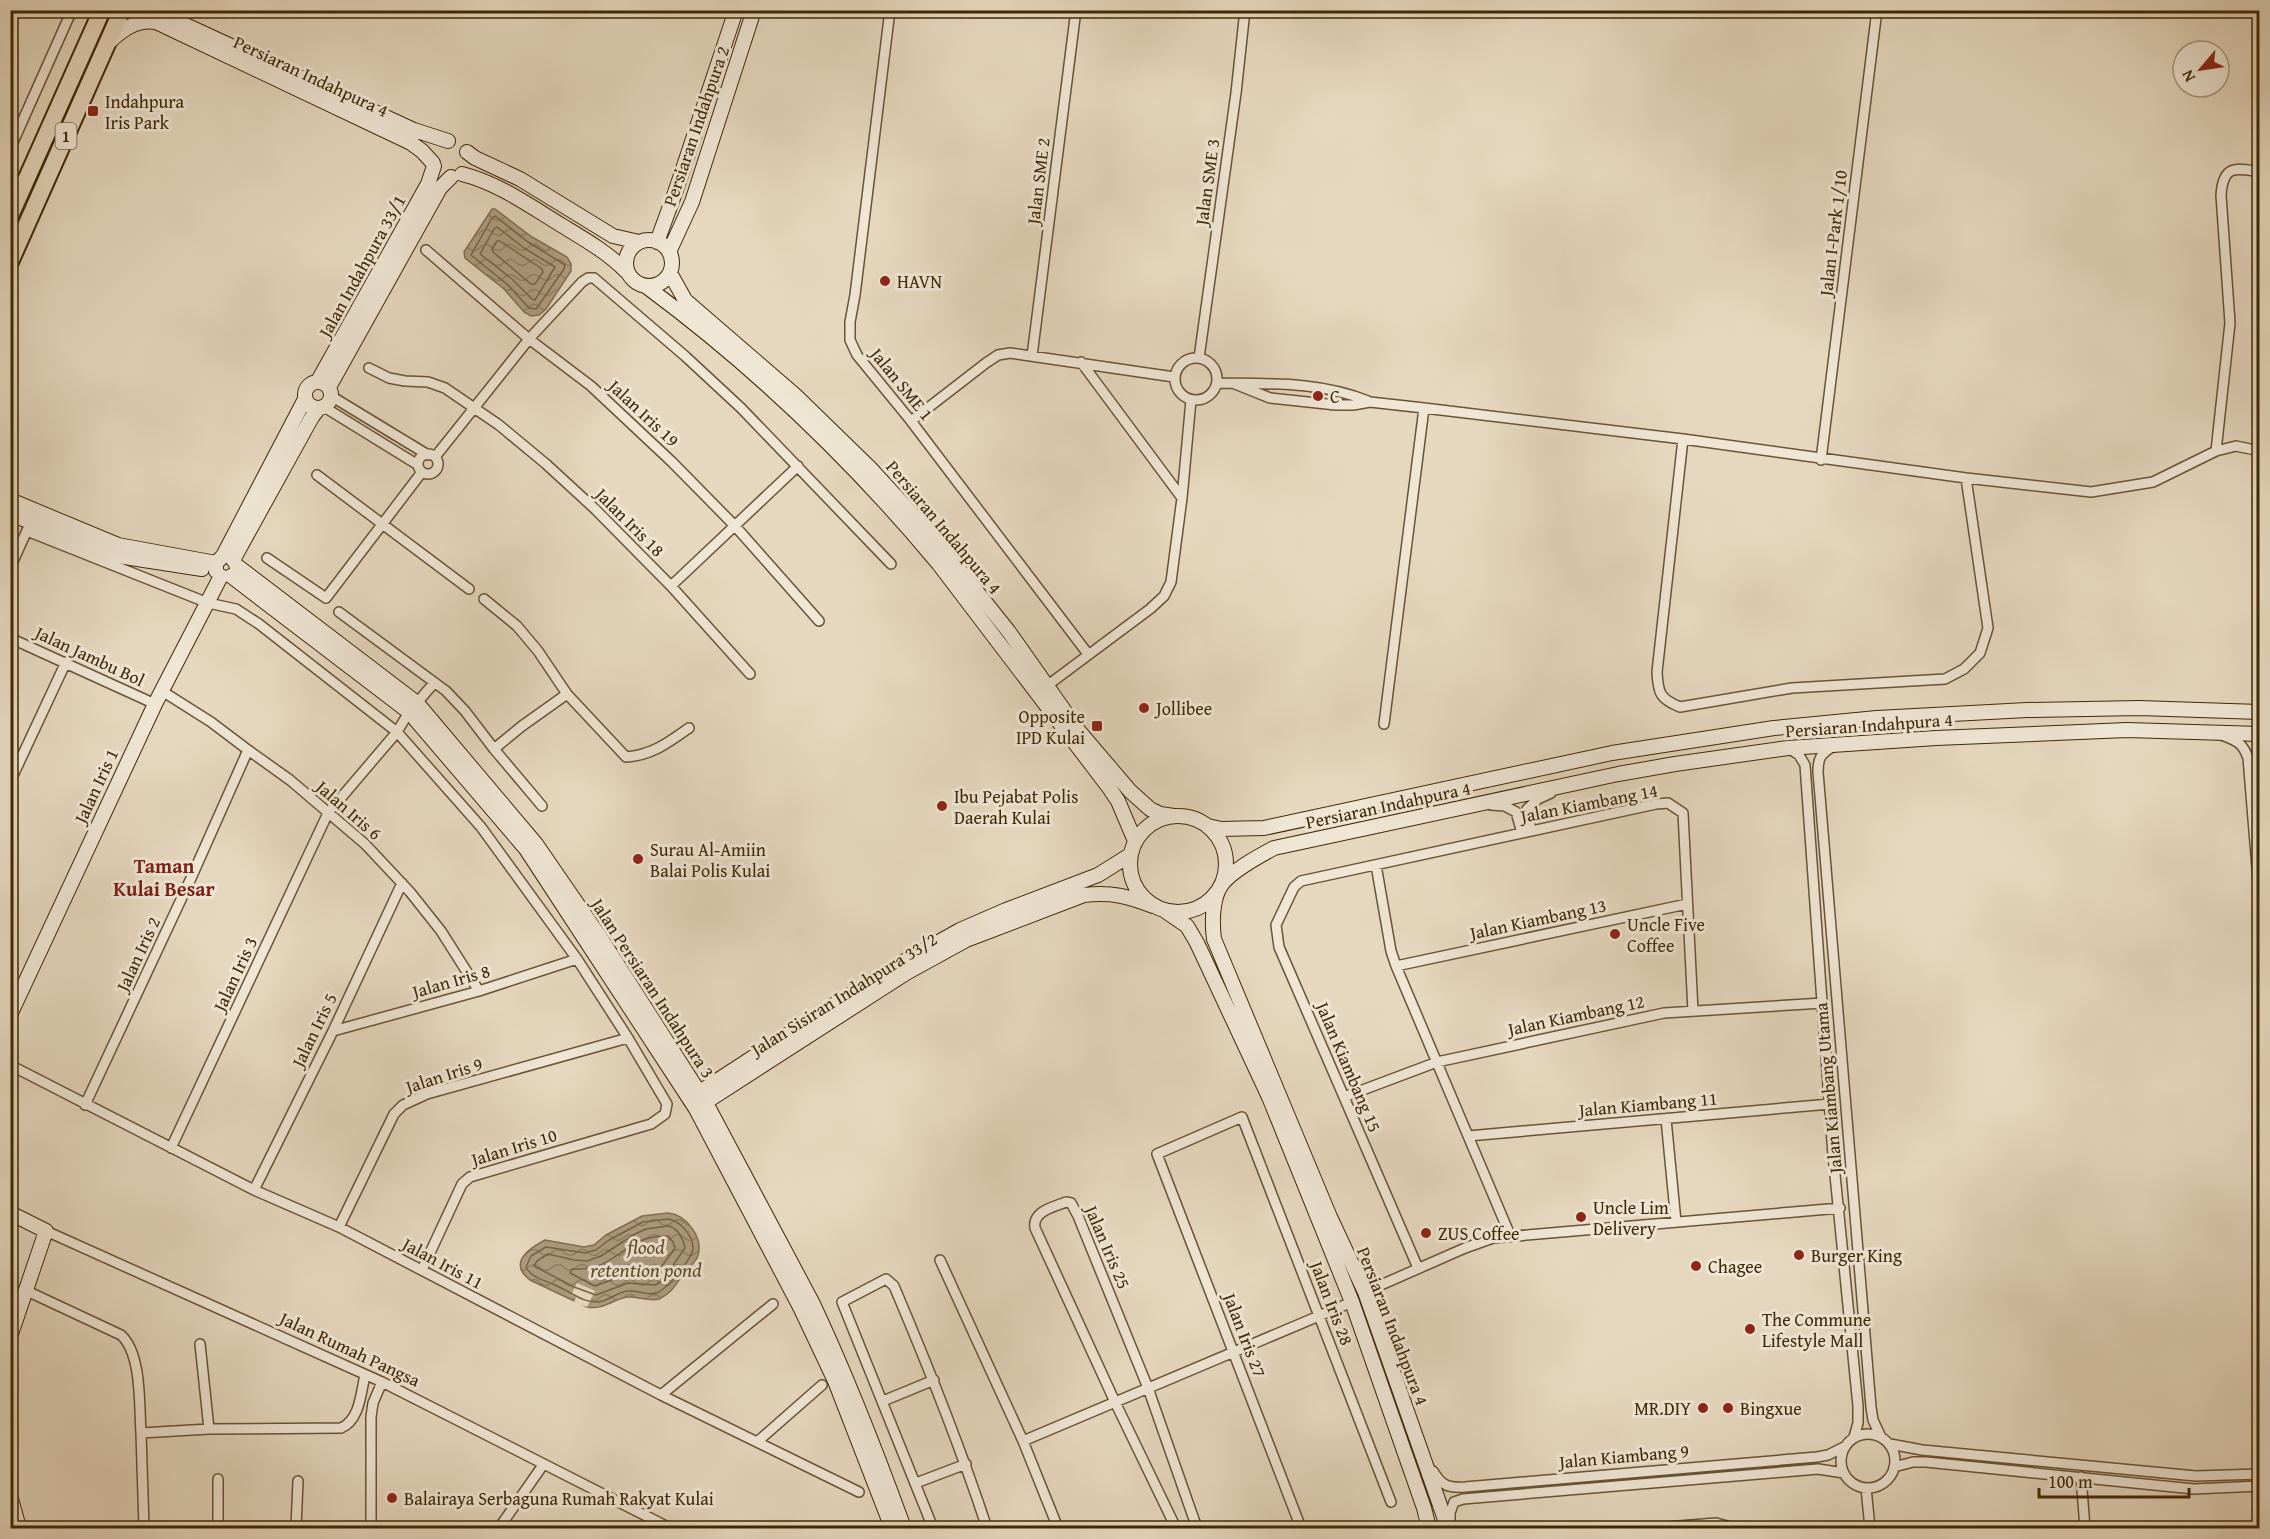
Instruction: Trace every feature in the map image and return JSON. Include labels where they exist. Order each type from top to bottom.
[{"type":"highway","name":"1","points":[[10,216],[102,10]]},
{"type":"highway","name":"1","points":[[10,262],[122,10]]},
{"type":"street","name":"Persiaran Indahpura 4","points":[[159,10],[166,16],[414,130],[457,142],[475,158],[520,179],[613,236],[639,242]]},
{"type":"street","name":"Persiaran Indahpura 2","points":[[657,242],[736,10]]},
{"type":"street","name":"Persiaran Indahpura 2","points":[[669,252],[692,202],[754,10]]},
{"type":"street","name":"Jalan SME 1","points":[[890,10],[850,322],[850,340],[857,355],[911,421],[1088,654]]},
{"type":"street","name":"Jalan SME 2","points":[[1032,356],[1076,10]]},
{"type":"street","name":"Jalan SME 3","points":[[1199,358],[1236,93],[1245,10]]},
{"type":"street","name":"Jalan I-Park 1/10","points":[[1821,460],[1877,10]]},
{"type":"street","points":[[11,146],[69,11]]},
{"type":"street","name":"Persiaran Indahpura 4","points":[[107,44],[125,28],[139,22],[156,22],[411,143],[422,151],[442,175],[457,176],[494,185],[612,257],[626,270]]},
{"type":"street","points":[[433,164],[433,155],[437,147],[448,141]]},
{"type":"street","points":[[457,176],[468,166],[467,152]]},
{"type":"street","name":"Jalan Indahpura 33/1","points":[[324,396],[428,184],[433,164]]},
{"type":"street","points":[[2216,451],[2230,322],[2221,195],[2222,180],[2229,172],[2237,169],[2259,172]]},
{"type":"street","name":"Jalan Indahpura 33/1","points":[[225,567],[440,188],[457,176]]},
{"type":"street","points":[[639,242],[657,242],[669,252],[672,266],[670,273],[661,284],[647,287],[634,282],[626,270],[627,253],[639,242]]},
{"type":"street","name":"Jalan Iris 19","points":[[426,250],[529,339],[591,386],[672,462],[735,526],[819,621]]},
{"type":"street","name":"Persiaran Indahpura 4","points":[[670,273],[685,300],[795,396],[870,468],[935,539],[1048,685],[1078,730],[1130,791],[1150,809],[1160,814],[1174,816]]},
{"type":"street","points":[[267,558],[326,598],[382,525],[420,469],[422,457],[431,456],[529,339],[582,282],[588,278],[594,278],[685,356],[798,466],[891,564]]},
{"type":"street","name":"Persiaran Indahpura 4","points":[[647,287],[714,338],[789,405],[893,510],[938,563],[1110,789],[1118,801],[1132,848]]},
{"type":"street","points":[[911,421],[998,355],[1010,353],[1174,377]]},
{"type":"street","points":[[1190,358],[1199,358],[1213,367],[1217,383],[1207,397],[1191,400],[1182,396],[1176,387],[1174,377],[1182,362],[1190,358]]},
{"type":"street","points":[[1081,362],[1182,498]]},
{"type":"street","name":"Jalan Iris 18","points":[[369,368],[389,378],[428,382],[445,388],[474,407],[546,464],[671,586],[750,674]]},
{"type":"street","points":[[1217,383],[1261,382],[1320,387],[1370,402],[1683,439],[1821,460],[2091,492],[2153,482],[2216,451],[2236,447],[2259,451]]},
{"type":"street","points":[[1235,384],[1270,398],[1336,405],[1370,402]]},
{"type":"street","points":[[225,567],[305,399],[307,387],[389,430],[431,456],[438,465],[436,470],[430,474],[420,469],[381,442],[324,396]]},
{"type":"street","points":[[305,399],[310,406],[324,396]]},
{"type":"street","points":[[1048,685],[1150,609],[1168,590],[1182,498],[1191,400]]},
{"type":"street","points":[[1384,724],[1424,408]]},
{"type":"street","points":[[1683,439],[1657,672],[1658,689],[1666,702],[1680,706],[1792,688],[1945,679],[1964,669],[1980,653],[1988,628],[1966,478]]},
{"type":"street","points":[[671,586],[798,466]]},
{"type":"street","points":[[317,475],[469,589]]},
{"type":"street","points":[[10,500],[118,545],[225,567]]},
{"type":"street","points":[[10,514],[29,527],[208,603],[236,609],[260,624],[397,732],[481,827],[546,920],[577,959],[628,1038]]},
{"type":"street","points":[[29,527],[118,556],[225,567]]},
{"type":"street","points":[[10,568],[29,527]]},
{"type":"street","name":"Jalan Persiaran Indahpura 3","points":[[225,567],[276,602],[413,708],[536,844],[600,937],[698,1101],[822,1323],[859,1406],[904,1528]]},
{"type":"street","name":"Jalan Iris 1","points":[[10,1015],[162,691],[225,567]]},
{"type":"street","points":[[484,599],[517,626],[538,651],[567,694],[626,757],[642,756],[658,750],[689,728]]},
{"type":"street","points":[[260,624],[276,602]]},
{"type":"street","points":[[339,612],[446,692],[465,711],[543,806]]},
{"type":"street","name":"Jalan Jambu Bol","points":[[10,638],[156,704]]},
{"type":"street","points":[[10,782],[66,662]]},
{"type":"street","name":"Jalan Iris 3","points":[[171,1148],[328,813],[397,732],[434,683]]},
{"type":"street","name":"Jalan Iris 6","points":[[162,691],[211,722],[290,780],[365,844],[402,883],[441,931],[478,991]]},
{"type":"street","points":[[494,749],[567,694]]},
{"type":"street","points":[[1208,826],[1219,839],[1225,854],[1225,871],[1220,887],[1210,900],[1197,909],[1181,913],[1159,908],[1142,896],[1133,884],[1130,870],[1132,848],[1145,828],[1158,820],[1174,816],[1186,816],[1208,826],[1230,829],[1264,828],[1612,753],[1774,728],[1877,718],[2027,710],[2139,708],[2259,712]]},
{"type":"street","name":"Persiaran Indahpura 4","points":[[1449,1528],[1365,1292],[1330,1217],[1221,959],[1214,939],[1212,921],[1220,887],[1252,859],[1274,848],[1675,764],[1788,748],[1936,738],[2127,730],[2259,734]]},
{"type":"street","points":[[2214,733],[2238,741],[2244,747],[2248,758],[2259,904]]},
{"type":"street","name":"Jalan Kiambang Utama","points":[[1836,744],[1823,752],[1818,759],[1818,772],[1871,1407],[1873,1420],[1881,1437]]},
{"type":"street","name":"Jalan Kiambang Utama","points":[[1788,748],[1799,755],[1805,765],[1830,1104],[1858,1406],[1858,1423],[1854,1437]]},
{"type":"street","name":"Jalan Iris 2","points":[[85,1105],[248,750]]},
{"type":"street","points":[[1527,832],[1527,813],[1530,806],[1564,786]]},
{"type":"street","name":"Jalan Kiambang 14","points":[[1301,881],[1668,803],[1683,813],[1693,1011]]},
{"type":"street","points":[[1482,804],[1505,806],[1514,810],[1527,832]]},
{"type":"street","name":"Jalan Sisiran Indahpura 33/2","points":[[698,1101],[821,1013],[900,963],[960,930],[1098,875],[1132,848]]},
{"type":"street","points":[[1376,865],[1391,951],[1396,966],[1510,1235]]},
{"type":"street","name":"Jalan Kiambang 15","points":[[1301,881],[1294,886],[1276,925],[1276,936],[1418,1268]]},
{"type":"street","name":"Jalan Iris 5","points":[[254,1190],[333,1031],[402,883]]},
{"type":"street","name":"Jalan Sisiran Indahpura 33/2","points":[[698,1101],[906,973],[966,940],[1084,895],[1104,892],[1122,894],[1159,908]]},
{"type":"street","name":"Jalan Kiambang 13","points":[[1396,966],[1687,904]]},
{"type":"street","name":"Persiaran Indahpura 4","points":[[1159,908],[1187,926],[1269,1096],[1352,1302],[1429,1528]]},
{"type":"street","name":"Jalan Iris 8","points":[[333,1031],[478,991],[577,959]]},
{"type":"street","name":"Jalan Kiambang 12","points":[[1344,1097],[1437,1062],[1664,1012],[1823,1003]]},
{"type":"street","name":"Jalan Iris 10","points":[[422,1270],[462,1184],[470,1177],[651,1125],[666,1114],[667,1104],[628,1038]]},
{"type":"street","name":"Jalan Iris 9","points":[[339,1227],[394,1114],[403,1105],[427,1094],[628,1038]]},
{"type":"street","name":"Jalan Iris 11","points":[[10,1065],[254,1190],[339,1227],[661,1395],[859,1492]]},
{"type":"street","name":"Jalan Persiaran Indahpura 3","points":[[698,1101],[835,1381],[892,1528]]},
{"type":"street","name":"Jalan Kiambang 11","points":[[1468,1137],[1830,1104]]},
{"type":"street","name":"Jalan Iris 27","points":[[1242,1117],[1157,1154],[1301,1528]]},
{"type":"street","name":"Jalan Iris 28","points":[[1242,1117],[1391,1502]]},
{"type":"street","points":[[1666,1119],[1676,1222]]},
{"type":"street","name":"Jalan Iris 25","points":[[1176,1528],[1035,1228],[1034,1221],[1037,1216],[1066,1202],[1071,1203],[1078,1216],[1148,1388],[1197,1528]]},
{"type":"street","points":[[1365,1292],[1493,1238],[1840,1208]]},
{"type":"street","name":"Jalan Rumah Pangsa","points":[[10,1213],[382,1382],[670,1528]]},
{"type":"street","points":[[10,1337],[46,1231]]},
{"type":"street","points":[[940,1260],[1023,1441],[1058,1528]]},
{"type":"street","points":[[933,1528],[842,1302],[886,1279],[894,1286],[934,1380],[966,1464],[987,1528]]},
{"type":"street","points":[[27,1291],[121,1335],[128,1341],[135,1360],[141,1433],[144,1528]]},
{"type":"street","points":[[1023,1441],[1352,1302]]},
{"type":"street","points":[[661,1395],[773,1304]]},
{"type":"street","points":[[200,1344],[209,1429]]},
{"type":"street","points":[[141,1433],[209,1429],[341,1428],[351,1422],[355,1414],[365,1375]]},
{"type":"street","points":[[883,1401],[934,1380]]},
{"type":"street","points":[[371,1528],[371,1417],[373,1403],[382,1382]]},
{"type":"street","points":[[757,1442],[822,1385]]},
{"type":"street","points":[[1890,1444],[1895,1460],[1887,1480],[1874,1487],[1866,1488],[1853,1484],[1841,1465],[1844,1447],[1854,1437],[1868,1433],[1881,1437],[1890,1444],[1933,1451],[2196,1476],[2259,1474]]},
{"type":"street","name":"Jalan Kiambang 9","points":[[1422,1454],[1441,1484],[1451,1488],[1817,1457],[1828,1455],[1844,1447]]},
{"type":"street","points":[[1894,1467],[1913,1461],[2194,1489],[2259,1486]]},
{"type":"street","points":[[916,1483],[966,1464]]},
{"type":"street","points":[[499,1528],[543,1465]]},
{"type":"street","name":"Jalan Kiambang 9","points":[[1449,1528],[1450,1513],[1454,1502],[1462,1499],[1818,1469],[1844,1473]]},
{"type":"street","points":[[2081,1477],[2085,1528]]},
{"type":"street","points":[[218,1479],[218,1528]]},
{"type":"street","points":[[296,1528],[298,1481]]},
{"type":"street","points":[[1866,1488],[1870,1528]]},
{"type":"street","points":[[11,1499],[19,1528]]},
{"type":"street","points":[[1168,1512],[1188,1505]]},
{"type":"street","points":[[1654,1528],[1716,1523],[1734,1528]]},
{"type":"water","points":[[492,209],[532,237],[567,257],[571,264],[571,271],[546,309],[539,315],[531,316],[524,312],[504,289],[465,258],[464,252]]},
{"type":"water","name":"flood retention pond","points":[[668,1213],[682,1218],[693,1229],[699,1243],[699,1251],[696,1260],[667,1295],[659,1299],[627,1297],[603,1306],[587,1307],[530,1280],[521,1268],[521,1262],[527,1252],[545,1240],[584,1247],[594,1245],[606,1235],[642,1216]]},
{"type":"pier","points":[[577,1283],[595,1291],[587,1307],[577,1306],[578,1304],[574,1302],[576,1297],[571,1295]]},
{"type":"place","name":"Indahpura Iris Park","points":[[93,111]]},
{"type":"place","name":"HAVN","points":[[885,281]]},
{"type":"place","name":"C","points":[[1318,396]]},
{"type":"place","name":"Jollibee","points":[[1144,708]]},
{"type":"place","name":"Opposite IPD Kulai","points":[[1097,726]]},
{"type":"place","name":"Ibu Pejabat Polis Daerah Kulai","points":[[942,806]]},
{"type":"place","name":"Surau Al-Amiin Balai Polis Kulai","points":[[638,859]]},
{"type":"place","name":"Uncle Five Coffee","points":[[1615,934]]},
{"type":"place","name":"Uncle Lim Delivery","points":[[1581,1217]]},
{"type":"place","name":"ZUS Coffee","points":[[1426,1233]]},
{"type":"place","name":"Burger King","points":[[1799,1255]]},
{"type":"place","name":"Chagee","points":[[1696,1266]]},
{"type":"place","name":"The Commune Lifestyle Mall","points":[[1750,1329]]},
{"type":"place","name":"MR.DIY","points":[[1703,1408]]},
{"type":"place","name":"Bingxue","points":[[1728,1408]]},
{"type":"place","name":"Balairaya Serbaguna Rumah Rakyat Kulai","points":[[392,1498]]},
{"type":"district","name":"Taman Kulai Besar","points":[[164,876]]}]
